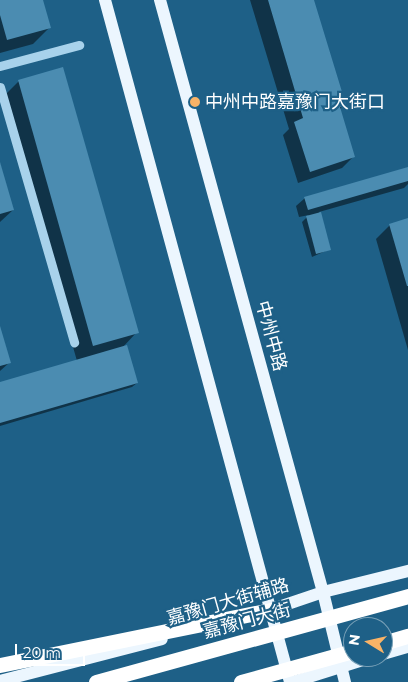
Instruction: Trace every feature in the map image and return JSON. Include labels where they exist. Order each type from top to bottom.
[{"type":"highway","name":"嘉豫门大街","points":[[96,682],[408,596]]},
{"type":"highway","points":[[0,665],[270,610]]},
{"type":"highway","points":[[393,640],[408,636]]},
{"type":"highway","points":[[241,682],[343,654]]},
{"type":"main road","points":[[105,0],[291,682],[341,666]]},
{"type":"main road","name":"中州中路","points":[[160,0],[324,592],[345,682]]},
{"type":"main road","name":"嘉豫门大街辅路","points":[[0,681],[270,610],[324,592],[408,570]]},
{"type":"main road","points":[[393,651],[408,647]]},
{"type":"street","points":[[0,66],[79,45]]},
{"type":"street","points":[[0,87],[74,342]]},
{"type":"building","points":[[0,0],[43,0],[51,28],[7,40],[0,15]]},
{"type":"building","points":[[268,0],[314,0],[346,105],[340,107],[355,157],[310,172],[294,122],[303,118]]},
{"type":"building","points":[[63,67],[139,333],[93,346],[18,80]]},
{"type":"building","points":[[0,162],[14,210],[0,214]]},
{"type":"building","points":[[408,167],[408,181],[308,210],[304,197]]},
{"type":"building","points":[[321,212],[331,250],[316,254],[306,216]]},
{"type":"building","points":[[408,218],[408,286],[407,286],[389,224]]},
{"type":"building","points":[[0,326],[11,363],[0,366]]},
{"type":"building","points":[[127,345],[138,383],[0,423],[0,382]]},
{"type":"place","name":"中州中路嘉豫门大街口","points":[[195,102]]}]
